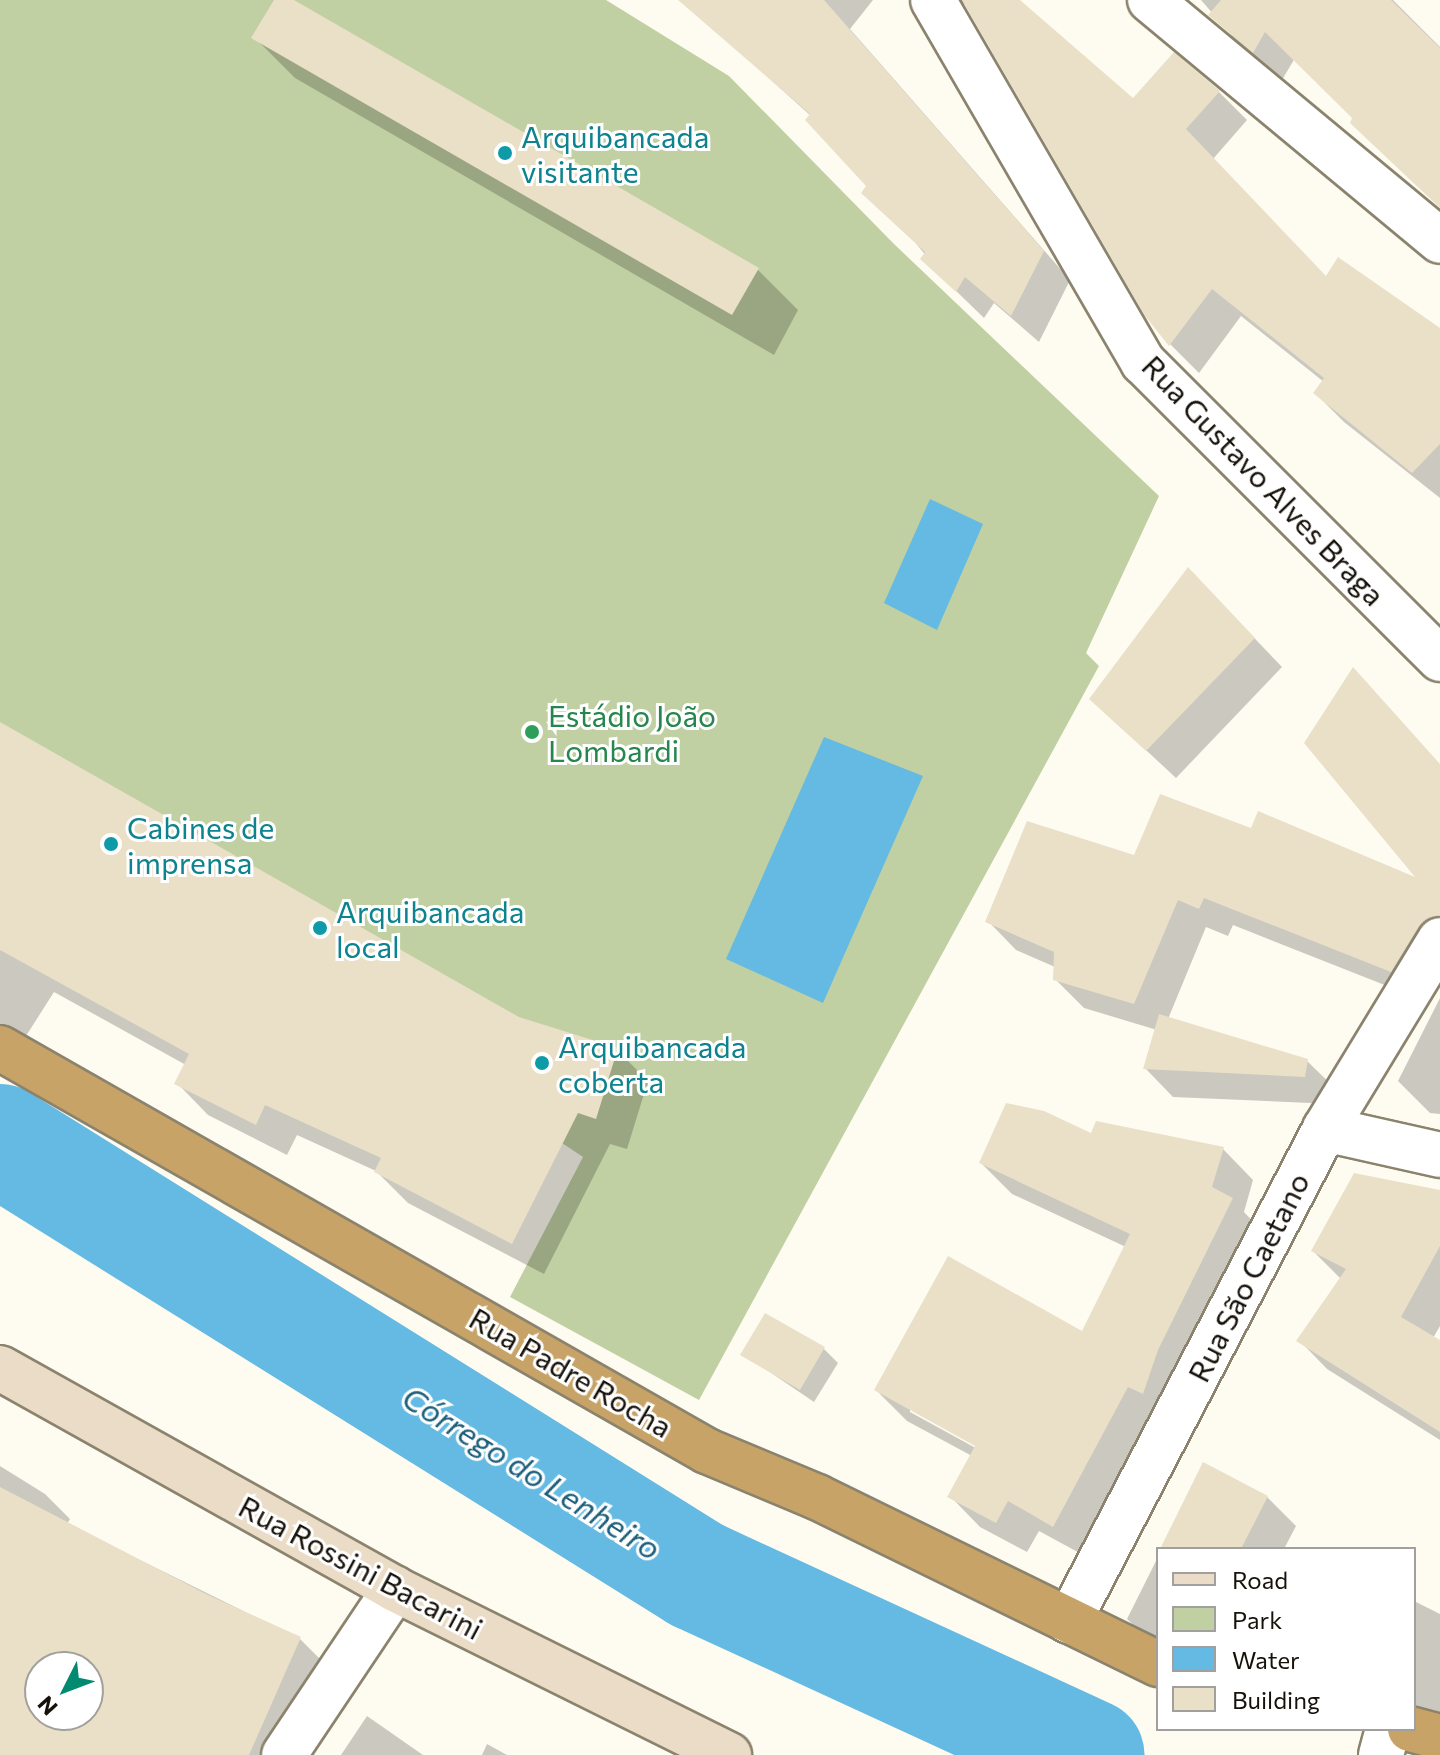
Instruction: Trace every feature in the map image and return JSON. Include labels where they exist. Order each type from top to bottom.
[{"type":"highway","name":"Rua Padre Rocha","points":[[0,1048],[707,1451],[817,1497],[1156,1663]]},
{"type":"highway","points":[[1416,1731],[1440,1737]]},
{"type":"main road","name":"Rua Rossini Bacarini","points":[[0,1368],[395,1589],[729,1755]]},
{"type":"street","name":"Rua Gustavo Alves Braga","points":[[933,0],[1143,362],[1440,659]]},
{"type":"street","points":[[1150,0],[1440,241]]},
{"type":"street","name":"Rua São Caetano","points":[[1069,1621],[1325,1129],[1440,940]]},
{"type":"street","points":[[1325,1129],[1440,1155]]},
{"type":"street","points":[[284,1755],[395,1589]]},
{"type":"street","points":[[1381,1755],[1387,1731]]},
{"type":"green space","name":"Estádio João Lombardi","points":[[0,0],[606,0],[729,76],[894,244],[1159,496],[1086,653],[1099,666],[699,1400],[510,1297],[583,1157],[466,1079],[0,798]]},
{"type":"water","points":[[930,499],[983,524],[937,630],[884,603]]},
{"type":"water","points":[[824,737],[923,776],[823,1003],[726,959]]},
{"type":"building","name":"Arquibancada visitante","points":[[274,0],[294,0],[759,268],[732,315],[251,38]]},
{"type":"building","points":[[678,0],[824,0],[1044,251],[1011,316],[965,277],[956,292],[920,259],[925,252],[861,193],[866,186],[805,120],[810,114]]},
{"type":"building","points":[[962,0],[1020,0],[1133,98],[1174,52],[1220,91],[1186,129],[1326,276],[1338,257],[1440,328],[1440,444],[1412,473],[1313,393],[1324,378],[1212,289],[1169,346],[1145,316]]},
{"type":"building","points":[[1221,0],[1391,0],[1440,48],[1440,208],[1350,123],[1352,118],[1265,32],[1253,53],[1208,15]]},
{"type":"building","points":[[1188,567],[1255,638],[1146,751],[1089,699]]},
{"type":"building","points":[[1353,667],[1440,764],[1440,915],[1419,926],[1391,972],[1204,898],[1199,909],[1178,900],[1134,1004],[1053,980],[1054,952],[985,922],[1027,821],[1134,855],[1160,794],[1251,828],[1258,811],[1415,877],[1304,743]]},
{"type":"building","points":[[0,722],[519,1017],[618,1048],[596,1119],[578,1113],[512,1244],[374,1172],[381,1158],[265,1105],[256,1125],[174,1084],[189,1054],[0,950]]},
{"type":"building","points":[[1159,1014],[1308,1059],[1305,1077],[1143,1069]]},
{"type":"building","points":[[1006,1103],[1044,1111],[1091,1133],[1096,1121],[1224,1147],[1212,1187],[1233,1198],[1158,1350],[1143,1394],[1128,1387],[1053,1527],[1008,1501],[996,1523],[947,1497],[975,1446],[874,1390],[948,1256],[1082,1331],[1130,1234],[979,1163]]},
{"type":"building","points":[[1354,1173],[1440,1190],[1440,1246],[1401,1317],[1440,1340],[1440,1432],[1296,1341],[1346,1269],[1311,1251]]},
{"type":"building","points":[[765,1313],[825,1347],[800,1390],[740,1355]]},
{"type":"building","points":[[1203,1462],[1268,1496],[1242,1547],[1161,1547]]},
{"type":"building","points":[[0,1487],[206,1594],[301,1637],[249,1755],[0,1755]]},
{"type":"waterway","name":"Córrego do Lenheiro","points":[[0,1140],[697,1575],[1089,1755]]},
{"type":"place","name":"Arquibancada visitante","points":[[505,153]]},
{"type":"place","name":"Estádio João Lombardi","points":[[532,732]]},
{"type":"place","name":"Cabines de imprensa","points":[[111,844]]},
{"type":"place","name":"Arquibancada local","points":[[320,928]]},
{"type":"place","name":"Arquibancada coberta","points":[[542,1063]]}]
